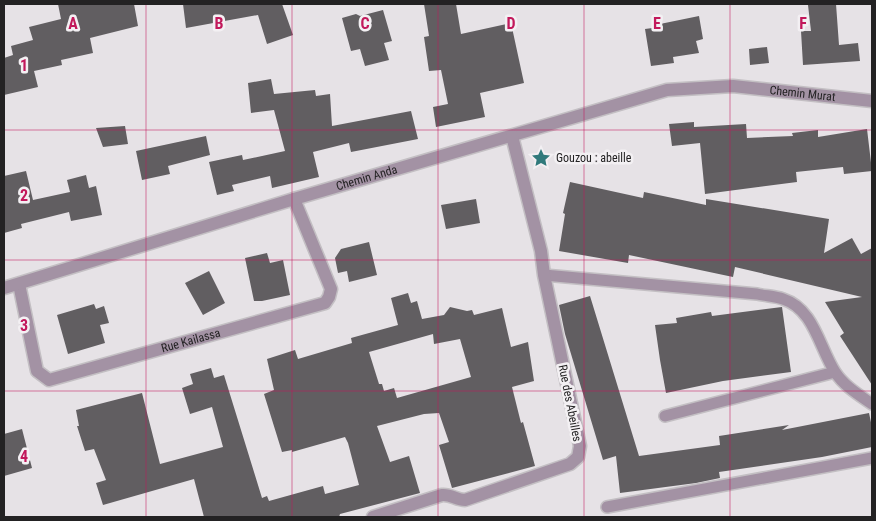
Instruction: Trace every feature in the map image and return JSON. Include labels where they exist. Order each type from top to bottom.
[{"type":"street","name":"Chemin Murat","points":[[733,86],[872,102]]},
{"type":"street","name":"Chemin Anda","points":[[4,288],[294,199],[667,90],[733,86]]},
{"type":"street","name":"Rue des Abeilles","points":[[373,517],[442,495],[449,494],[458,500],[465,500],[570,464],[578,457],[580,446],[544,275],[541,251],[512,136]]},
{"type":"street","name":"Rue Kailassa","points":[[18,284],[37,371],[49,380],[325,303],[331,289],[294,199]]},
{"type":"lane","points":[[544,275],[756,294],[784,299],[807,315],[835,372],[848,387],[872,404]]},
{"type":"lane","points":[[665,416],[835,372]]},
{"type":"lane","points":[[607,507],[872,458]]},
{"type":"building","points":[[58,4],[134,4],[138,26],[90,38],[93,53],[61,60],[62,65],[34,71],[38,87],[4,95],[4,58],[13,55],[11,46],[33,40],[29,27],[61,19]]},
{"type":"building","points":[[183,4],[282,4],[293,35],[267,44],[258,15],[186,28]]},
{"type":"building","points":[[424,4],[456,4],[461,34],[511,23],[524,83],[480,93],[485,117],[436,127],[433,107],[448,104],[441,70],[429,71],[424,37],[429,36]]},
{"type":"building","points":[[836,4],[839,45],[858,43],[860,61],[803,65],[801,31],[811,31],[808,5]]},
{"type":"building","points":[[383,10],[392,41],[384,43],[389,60],[365,66],[360,49],[351,51],[342,18]]},
{"type":"building","points":[[699,16],[703,39],[696,41],[699,53],[673,57],[674,63],[651,66],[645,29],[660,27],[660,24]]},
{"type":"building","points":[[767,47],[769,63],[750,65],[749,49]]},
{"type":"building","points":[[271,79],[274,94],[315,90],[316,96],[330,94],[332,126],[411,111],[418,139],[351,152],[349,143],[313,152],[319,177],[272,188],[270,176],[232,185],[234,191],[217,195],[209,162],[242,155],[243,160],[285,151],[274,110],[251,113],[248,83]]},
{"type":"building","points":[[694,122],[694,127],[746,124],[747,138],[793,136],[792,133],[818,130],[818,137],[867,129],[872,171],[844,174],[843,167],[796,172],[797,182],[705,194],[700,143],[672,146],[669,124]]},
{"type":"building","points":[[125,126],[128,144],[103,147],[96,128]]},
{"type":"building","points":[[206,136],[210,155],[168,166],[170,174],[142,180],[136,151]]},
{"type":"building","points":[[26,171],[33,200],[70,192],[67,180],[86,175],[89,188],[96,186],[102,215],[71,221],[69,212],[21,224],[22,228],[4,233],[4,176]]},
{"type":"building","points":[[570,182],[643,198],[644,192],[706,205],[706,199],[829,219],[824,253],[852,238],[861,254],[872,248],[872,385],[840,336],[844,333],[825,302],[862,297],[735,267],[733,277],[629,255],[628,263],[559,251],[565,214],[563,213]]},
{"type":"building","points":[[476,199],[480,223],[446,229],[441,205]]},
{"type":"building","points":[[369,242],[377,275],[349,282],[347,271],[338,273],[335,258],[341,249]]},
{"type":"building","points":[[267,253],[270,263],[283,260],[290,295],[254,301],[245,258]]},
{"type":"building","points":[[209,271],[225,303],[203,315],[185,283]]},
{"type":"building","points":[[408,293],[411,303],[417,301],[422,319],[444,315],[450,307],[467,311],[472,310],[474,315],[502,308],[511,347],[528,342],[534,381],[512,387],[535,466],[452,488],[439,445],[449,442],[439,413],[424,414],[377,426],[390,462],[409,456],[420,493],[340,514],[339,517],[204,517],[194,479],[103,505],[96,483],[106,480],[94,449],[85,451],[77,426],[79,426],[76,410],[142,393],[160,464],[223,447],[212,407],[190,414],[182,388],[193,384],[190,374],[211,368],[214,378],[224,375],[262,498],[267,496],[269,501],[323,486],[325,494],[359,485],[345,437],[292,452],[292,450],[282,452],[264,394],[274,390],[267,359],[295,350],[298,359],[352,343],[351,338],[398,325],[391,298]],"holes":[[[433,334],[434,344],[460,339],[471,377],[397,398],[394,388],[384,391],[382,384],[379,384],[369,352]]]},
{"type":"building","points":[[590,296],[639,456],[720,445],[719,436],[789,425],[782,430],[869,413],[872,427],[872,447],[822,457],[719,472],[720,478],[696,483],[620,493],[616,456],[603,460],[565,334],[559,305]]},
{"type":"building","points":[[94,304],[96,309],[104,306],[109,323],[100,325],[105,343],[68,354],[57,315]]},
{"type":"building","points":[[782,307],[791,372],[723,381],[666,393],[655,325],[677,323],[676,318],[711,312],[712,316]]},
{"type":"building","points":[[22,429],[32,468],[4,476],[4,434]]},
{"type":"place","name":"Gouzou : abeille","points":[[541,158]]}]
